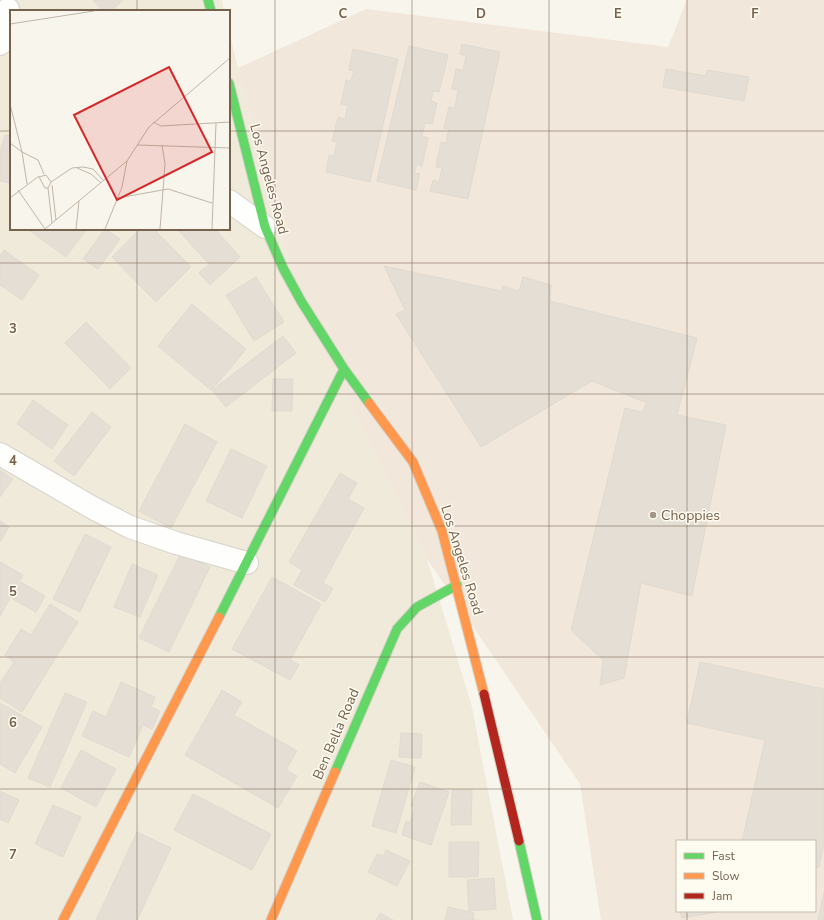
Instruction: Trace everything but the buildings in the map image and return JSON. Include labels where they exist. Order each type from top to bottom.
[{"type":"main road","points":[[208,0],[211,10]]},
{"type":"main road","name":"Los Angeles Road","points":[[230,87],[265,228],[283,268],[301,301],[344,369],[413,462],[442,531],[457,585],[537,920]]},
{"type":"main road","points":[[63,920],[247,563],[344,369]]},
{"type":"main road","name":"Ben Bella Road","points":[[271,920],[397,629],[417,607],[457,585]]},
{"type":"street","points":[[0,44],[7,7]]},
{"type":"street","points":[[230,202],[265,228]]},
{"type":"street","points":[[0,454],[93,508],[130,527],[176,543],[247,563]]},
{"type":"shaded area","points":[[0,0],[222,0],[224,10],[10,10],[10,230],[230,230],[230,35],[300,307],[427,559],[472,707],[513,920],[0,920]]},
{"type":"shaded area","points":[[687,0],[824,0],[824,920],[601,920],[580,784],[427,559],[300,307],[238,68],[366,9],[668,47]]},
{"type":"traffic: fast","points":[[208,0],[211,10]]},
{"type":"traffic: fast","points":[[230,87],[265,227],[283,268],[301,301],[344,369],[369,403]]},
{"type":"traffic: fast","points":[[219,617],[344,369]]},
{"type":"traffic: fast","points":[[335,772],[397,629],[417,607],[457,585]]},
{"type":"traffic: fast","points":[[519,841],[537,920]]},
{"type":"traffic: slow","points":[[369,403],[413,462],[442,531],[484,694]]},
{"type":"traffic: slow","points":[[63,920],[219,617]]},
{"type":"traffic: slow","points":[[271,920],[335,772]]},
{"type":"traffic: jam","points":[[484,694],[519,841]]},
{"type":"place","name":"Choppies","points":[[653,515]]}]
